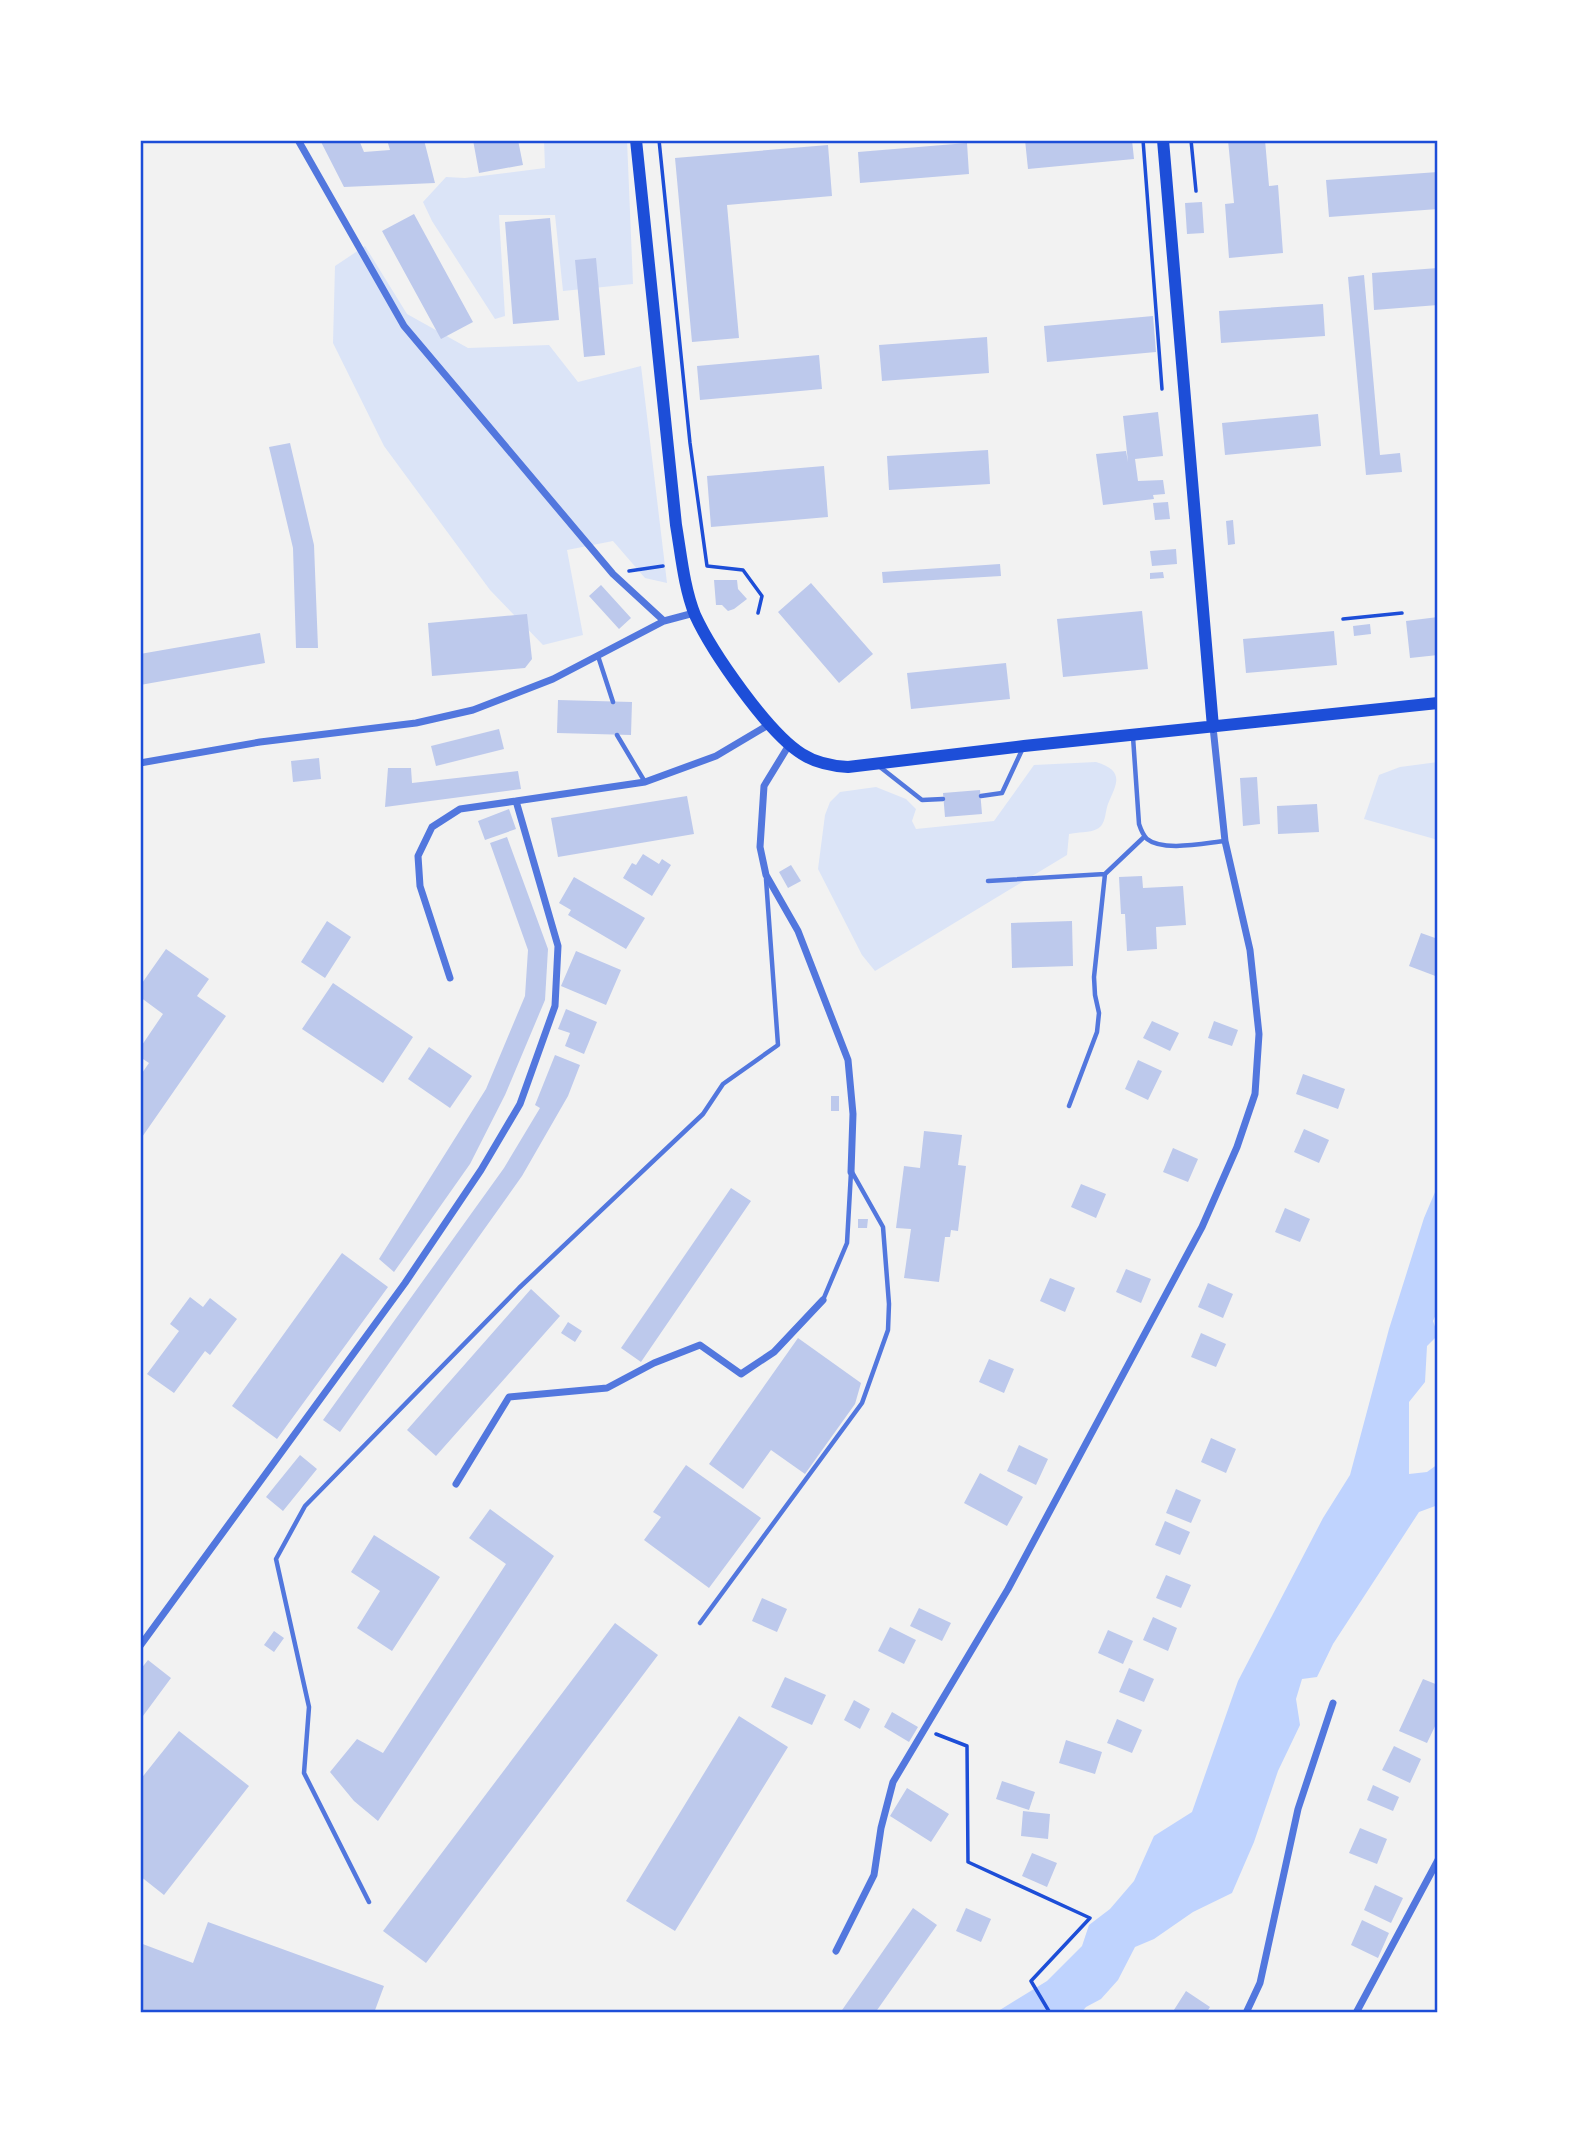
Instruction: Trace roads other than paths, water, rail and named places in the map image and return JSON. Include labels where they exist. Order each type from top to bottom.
[{"type":"main road","points":[[636,140],[683,566],[695,613],[730,674],[789,745],[818,762],[848,768],[1024,746],[1438,702]]},
{"type":"main road","points":[[1163,140],[1213,727]]},
{"type":"street","points":[[298,140],[404,326],[613,574],[664,621]]},
{"type":"street","points":[[140,762],[260,742],[416,723],[473,710],[553,679],[664,621],[695,613]]},
{"type":"street","points":[[450,978],[420,886],[418,856],[432,827],[460,809],[645,782],[716,756],[770,724]]},
{"type":"street","points":[[836,1951],[874,1875],[881,1828],[893,1783],[1008,1589],[1202,1227],[1237,1146],[1255,1094],[1259,1034],[1250,950],[1225,841],[1213,727]]},
{"type":"street","points":[[789,745],[764,786],[760,846],[766,875],[798,932],[848,1060],[853,1114],[851,1172]]},
{"type":"street","points":[[140,1646],[405,1283],[481,1170],[520,1104],[555,1006],[558,946],[516,801]]},
{"type":"street","points":[[456,1484],[509,1397],[607,1388],[654,1363],[700,1345],[741,1374],[775,1352],[823,1300]]},
{"type":"street","points":[[1246,2013],[1259,1983],[1298,1809],[1333,1703]]},
{"type":"street","points":[[1356,2013],[1438,1860]]},
{"type":"lane","points":[[597,655],[614,702]]},
{"type":"lane","points":[[617,735],[645,782]]},
{"type":"lane","points":[[1133,735],[1139,824],[1144,837],[1156,844],[1168,846],[1225,841]]},
{"type":"lane","points":[[981,796],[1002,793],[1024,746]]},
{"type":"lane","points":[[877,765],[922,800],[943,799]]},
{"type":"lane","points":[[988,881],[1104,874],[1144,837]]},
{"type":"lane","points":[[1069,1106],[1097,1032],[1099,1013],[1094,977],[1104,874]]},
{"type":"lane","points":[[369,1902],[304,1773],[309,1707],[276,1559],[305,1506],[519,1288],[703,1114],[723,1084],[778,1045],[766,875]]},
{"type":"lane","points":[[823,1300],[847,1244],[851,1172]]},
{"type":"lane","points":[[700,1623],[862,1403],[888,1330],[889,1304],[883,1227],[851,1172]]},
{"type":"water","points":[[1438,1185],[1438,1310],[1433,1321],[1438,1335],[1427,1346],[1425,1382],[1409,1402],[1409,1474],[1427,1472],[1438,1464],[1438,1505],[1419,1512],[1333,1644],[1317,1677],[1302,1679],[1296,1699],[1300,1725],[1278,1771],[1254,1842],[1232,1893],[1193,1912],[1154,1939],[1135,1947],[1118,1980],[1101,1999],[1081,2013],[995,2013],[1047,1981],[1082,1946],[1089,1925],[1110,1909],[1134,1881],[1154,1836],[1192,1812],[1238,1681],[1323,1518],[1350,1475],[1389,1329],[1424,1218]]}]
